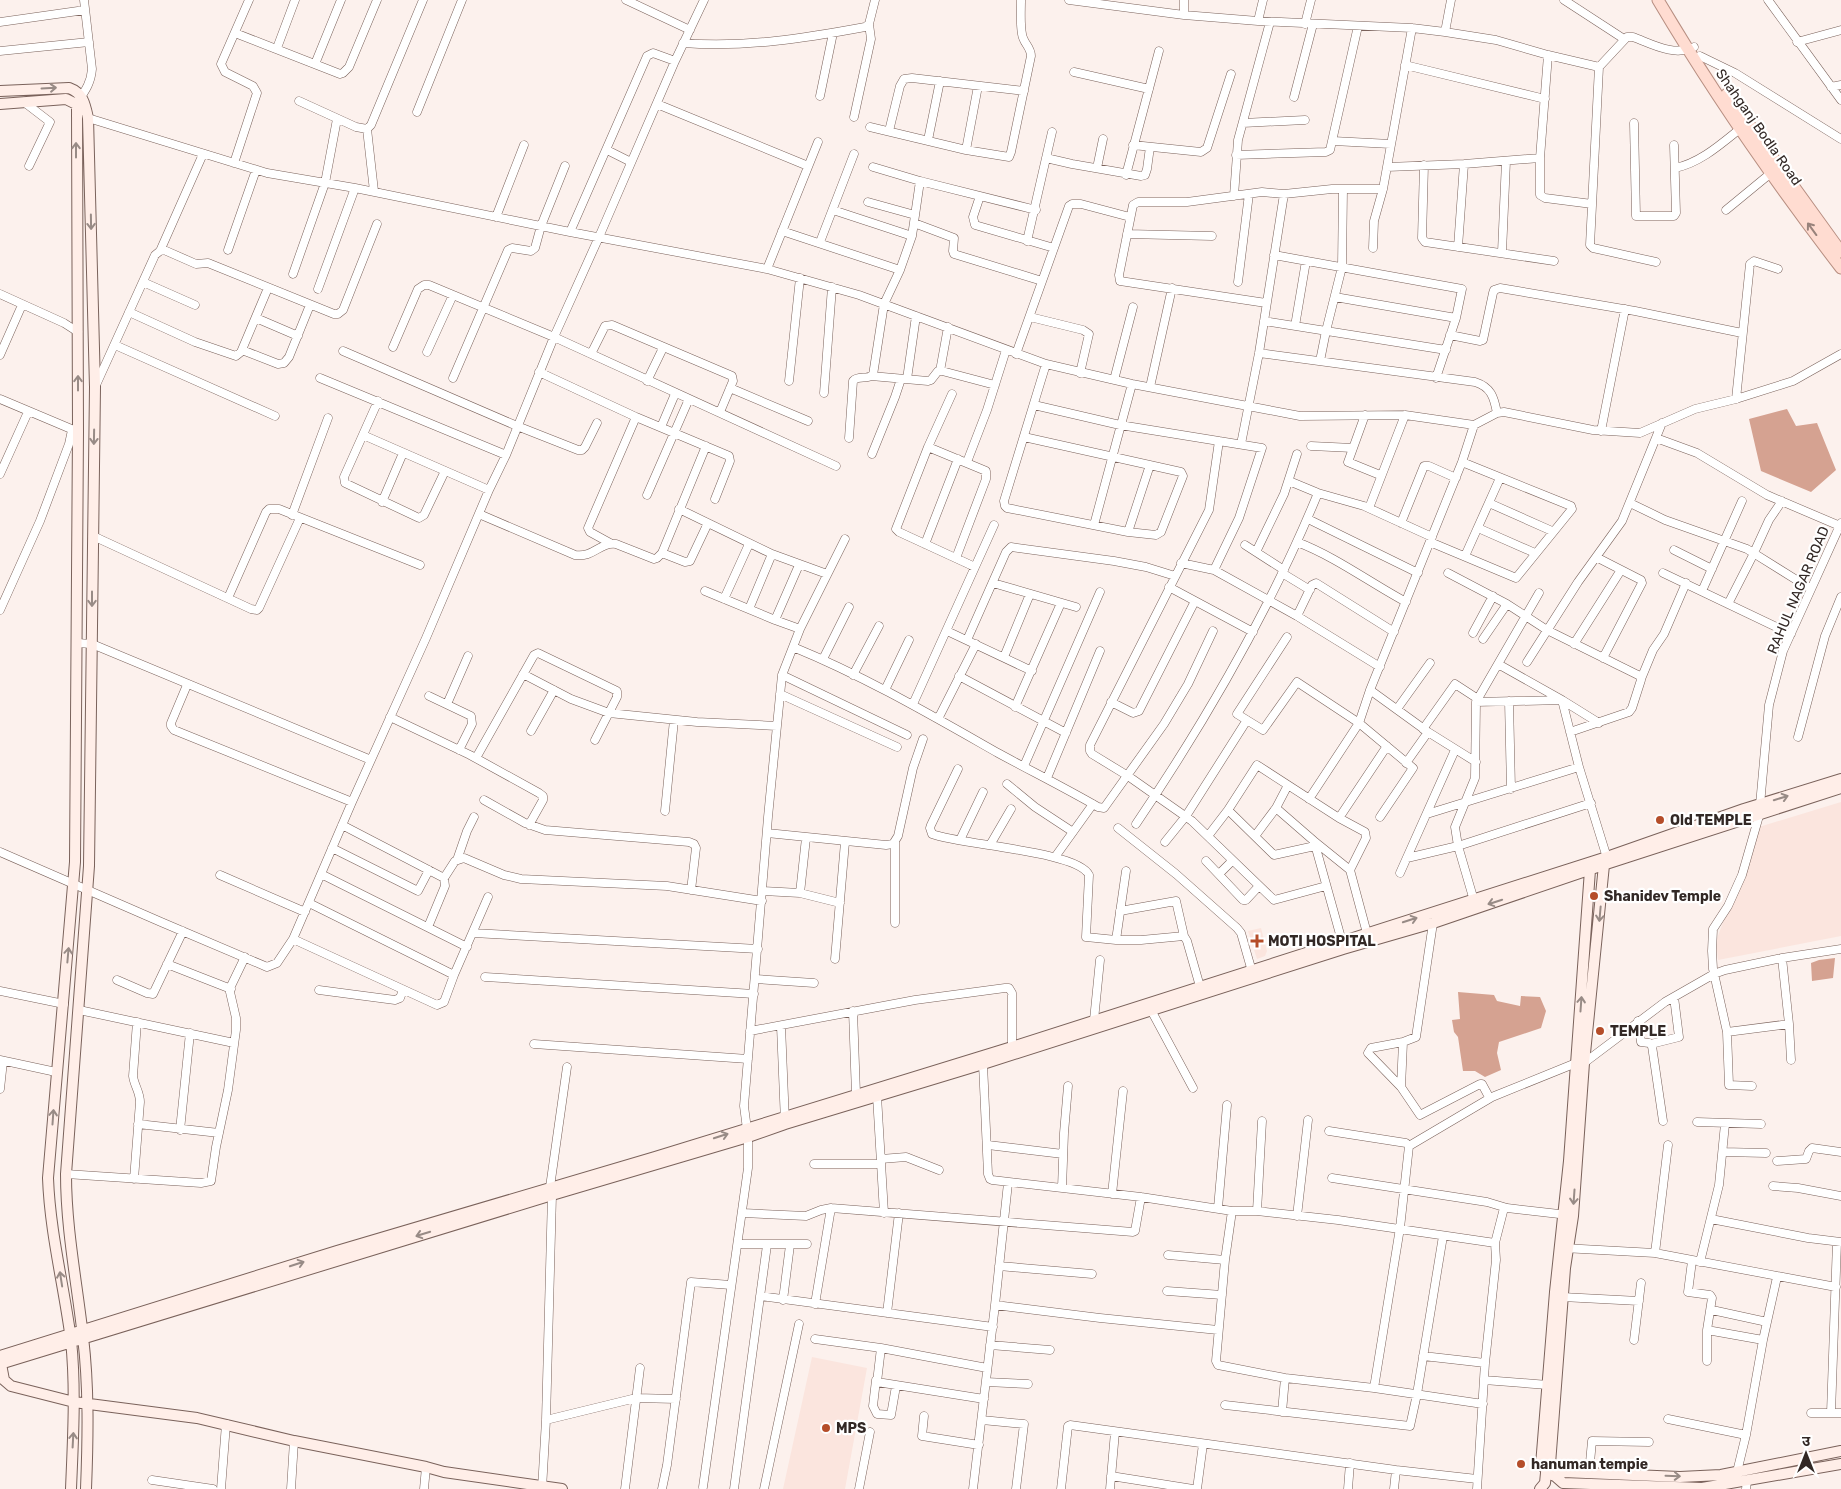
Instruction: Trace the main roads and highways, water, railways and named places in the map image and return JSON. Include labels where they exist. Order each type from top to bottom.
[{"type":"main road","name":"Shahganj Bodla Road","points":[[1658,0],[1841,252]]},
{"type":"main road","name":"Shahganj Bodla Road","points":[[1666,0],[1694,51],[1741,128],[1771,173],[1841,268]]},
{"type":"main road","points":[[0,91],[64,87],[74,90],[79,100],[78,411],[75,431],[74,884],[48,1178],[49,1198],[70,1338],[74,1402],[71,1489]]},
{"type":"main road","points":[[0,104],[84,99],[88,118],[95,387],[88,890],[66,1174],[67,1207],[83,1334],[88,1404],[86,1489]]},
{"type":"main road","points":[[78,411],[94,411]]},
{"type":"main road","points":[[562,1489],[444,1472],[168,1413],[74,1402],[11,1386],[4,1380],[0,1361],[445,1223],[747,1133],[856,1094],[1368,938],[1607,862],[1759,810],[1841,779]]},
{"type":"main road","points":[[1759,810],[1841,788]]},
{"type":"main road","points":[[1368,938],[1433,923],[1475,904],[1590,870],[1607,862]]},
{"type":"main road","points":[[1580,1063],[1607,862]]},
{"type":"main road","points":[[1547,1480],[1541,1465],[1567,1215],[1580,1063],[1590,870]]},
{"type":"main road","points":[[785,1120],[877,1096],[984,1064],[1151,1010],[1201,990]]},
{"type":"main road","points":[[1547,1480],[1550,1464],[1562,1297],[1563,1248]]},
{"type":"main road","points":[[1547,1480],[1563,1472],[1680,1477],[1721,1475],[1841,1450]]},
{"type":"main road","points":[[1547,1480],[1563,1483],[1702,1488],[1747,1485],[1841,1464]]},
{"type":"main road","points":[[1643,1475],[1643,1486]]},
{"type":"place","name":"Old TEMPLE","points":[[1660,820]]},
{"type":"place","name":"Shanidev Temple","points":[[1594,896]]},
{"type":"place","name":"MOTI HOSPITAL","points":[[1257,941]]},
{"type":"place","name":"TEMPLE","points":[[1600,1031]]},
{"type":"place","name":"MPS","points":[[826,1428]]},
{"type":"place","name":"hanuman tempie","points":[[1521,1464]]}]
